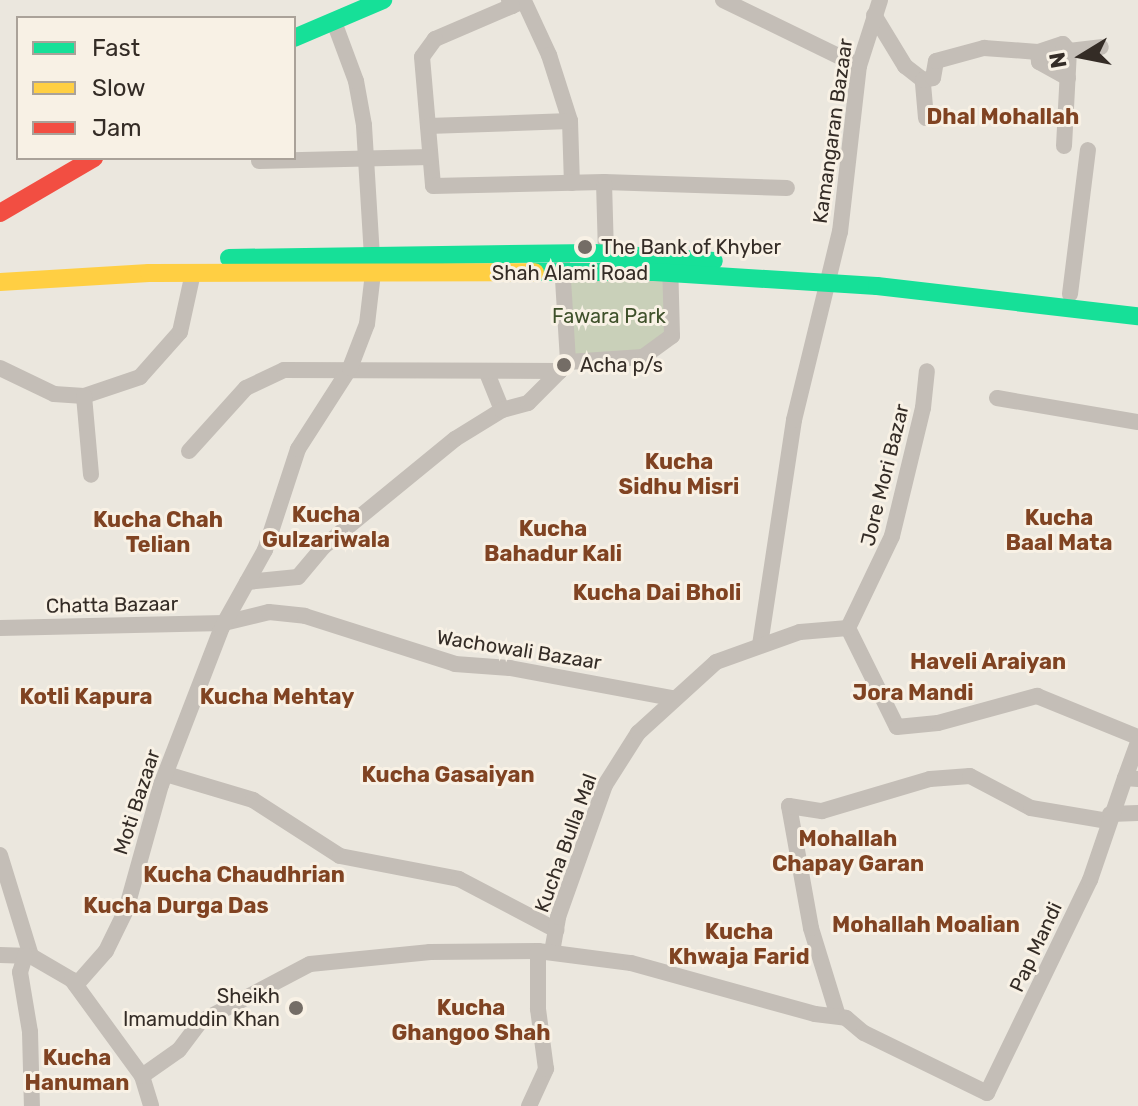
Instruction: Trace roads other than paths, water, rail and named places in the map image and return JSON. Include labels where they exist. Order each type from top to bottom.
[{"type":"street","points":[[296,37],[383,0]]},
{"type":"street","points":[[723,0],[859,66]]},
{"type":"street","points":[[572,183],[570,121],[524,1],[510,3],[435,39],[422,57],[433,186],[572,183],[604,182],[787,188]]},
{"type":"street","points":[[877,8],[905,66],[923,80],[926,118]]},
{"type":"street","name":"Kamangaran Bazaar","points":[[760,645],[794,420],[830,276],[844,203],[859,66],[877,8]]},
{"type":"street","name":"Moti Bazaar","points":[[76,985],[106,951],[126,910],[166,774],[224,623],[265,550],[298,449],[350,368],[367,324],[372,266],[366,161],[356,81],[334,22]]},
{"type":"street","points":[[923,80],[933,78],[936,61],[971,51],[1038,52],[1063,44],[1069,51],[1064,146]]},
{"type":"street","points":[[1069,51],[1101,47]]},
{"type":"street","points":[[1038,52],[1039,62],[1068,78]]},
{"type":"street","points":[[428,126],[570,121]]},
{"type":"street","points":[[1070,294],[1088,150]]},
{"type":"street","points":[[259,161],[366,161],[430,157]]},
{"type":"street","points":[[0,213],[91,160]]},
{"type":"street","points":[[604,182],[606,254]]},
{"type":"street","points":[[247,582],[298,577],[323,547],[455,439],[502,410],[528,403],[564,366],[562,253]]},
{"type":"street","name":"Shah Alami Road","points":[[0,282],[372,266],[562,253],[606,254],[671,266],[1138,301]]},
{"type":"street","name":"Shah Alami Road","points":[[0,268],[146,259],[562,273],[671,266]]},
{"type":"street","points":[[189,451],[246,388],[265,376],[284,370],[350,368],[487,373],[643,357],[672,336],[671,266]]},
{"type":"street","points":[[0,368],[54,394],[84,396],[140,377],[163,357],[190,303],[193,273]]},
{"type":"street","name":"Shah Alami Road","points":[[830,276],[1138,316]]},
{"type":"street","name":"Jore Mori Bazar","points":[[848,628],[892,536],[923,408],[927,371]]},
{"type":"street","points":[[487,373],[502,410]]},
{"type":"street","points":[[84,396],[91,475]]},
{"type":"street","points":[[997,398],[1138,422]]},
{"type":"street","name":"Wachowali Bazaar","points":[[224,623],[256,613],[305,616],[455,664],[538,672],[672,698]]},
{"type":"street","name":"Chatta Bazaar","points":[[0,628],[224,623]]},
{"type":"street","points":[[848,628],[897,727],[938,723],[1037,696],[1138,737]]},
{"type":"street","name":"Kucha Bulla Mal","points":[[529,1106],[546,1069],[538,1009],[545,951],[556,930],[605,785],[638,733],[672,698],[716,662],[800,632],[848,628]]},
{"type":"street","name":"Pap Mandi","points":[[990,1100],[1090,880],[1109,817],[1132,778],[1138,743]]},
{"type":"street","points":[[166,774],[253,800],[340,856],[459,879],[556,930]]},
{"type":"street","points":[[838,1016],[809,920],[789,806],[822,811],[930,779],[970,776],[1031,808],[1109,817],[1138,813]]},
{"type":"street","points":[[0,855],[28,956],[20,972],[30,1032],[32,1106]]},
{"type":"street","points":[[142,1076],[179,1050],[200,1022],[310,964],[430,952],[545,951],[631,963],[815,1014],[838,1016],[990,1100]]},
{"type":"street","points":[[0,955],[28,956],[76,985],[142,1076],[151,1106]]},
{"type":"place","name":"The Bank of Khyber","points":[[585,247]]},
{"type":"place","name":"Acha p/s","points":[[564,365]]},
{"type":"place","name":"Sheikh Imamuddin Khan","points":[[296,1008]]},
{"type":"district","name":"Dhal Mohallah","points":[[1003,117]]},
{"type":"district","name":"Kucha Sidhu Misri","points":[[679,474]]},
{"type":"district","name":"Kucha Gulzariwala","points":[[326,526]]},
{"type":"district","name":"Kucha Baal Mata","points":[[1059,530]]},
{"type":"district","name":"Kucha Chah Telian","points":[[158,532]]},
{"type":"district","name":"Kucha Bahadur Kali","points":[[553,540]]},
{"type":"district","name":"Kucha Dai Bholi","points":[[657,593]]},
{"type":"district","name":"Haveli Araiyan","points":[[988,662]]},
{"type":"district","name":"Jora Mandi","points":[[913,693]]},
{"type":"district","name":"Kotli Kapura","points":[[86,697]]},
{"type":"district","name":"Kucha Mehtay","points":[[277,697]]},
{"type":"district","name":"Kucha Gasaiyan","points":[[448,775]]},
{"type":"district","name":"Mohallah Chapay Garan","points":[[848,850]]},
{"type":"district","name":"Kucha Chaudhrian","points":[[244,875]]},
{"type":"district","name":"Kucha Durga Das","points":[[176,906]]},
{"type":"district","name":"Mohallah Moalian","points":[[926,925]]},
{"type":"district","name":"Kucha Khwaja Farid","points":[[739,944]]},
{"type":"district","name":"Kucha Ghangoo Shah","points":[[471,1020]]},
{"type":"district","name":"Kucha Hanuman","points":[[77,1070]]},
{"type":"park label","name":"Fawara Park","points":[[609,316]]}]
